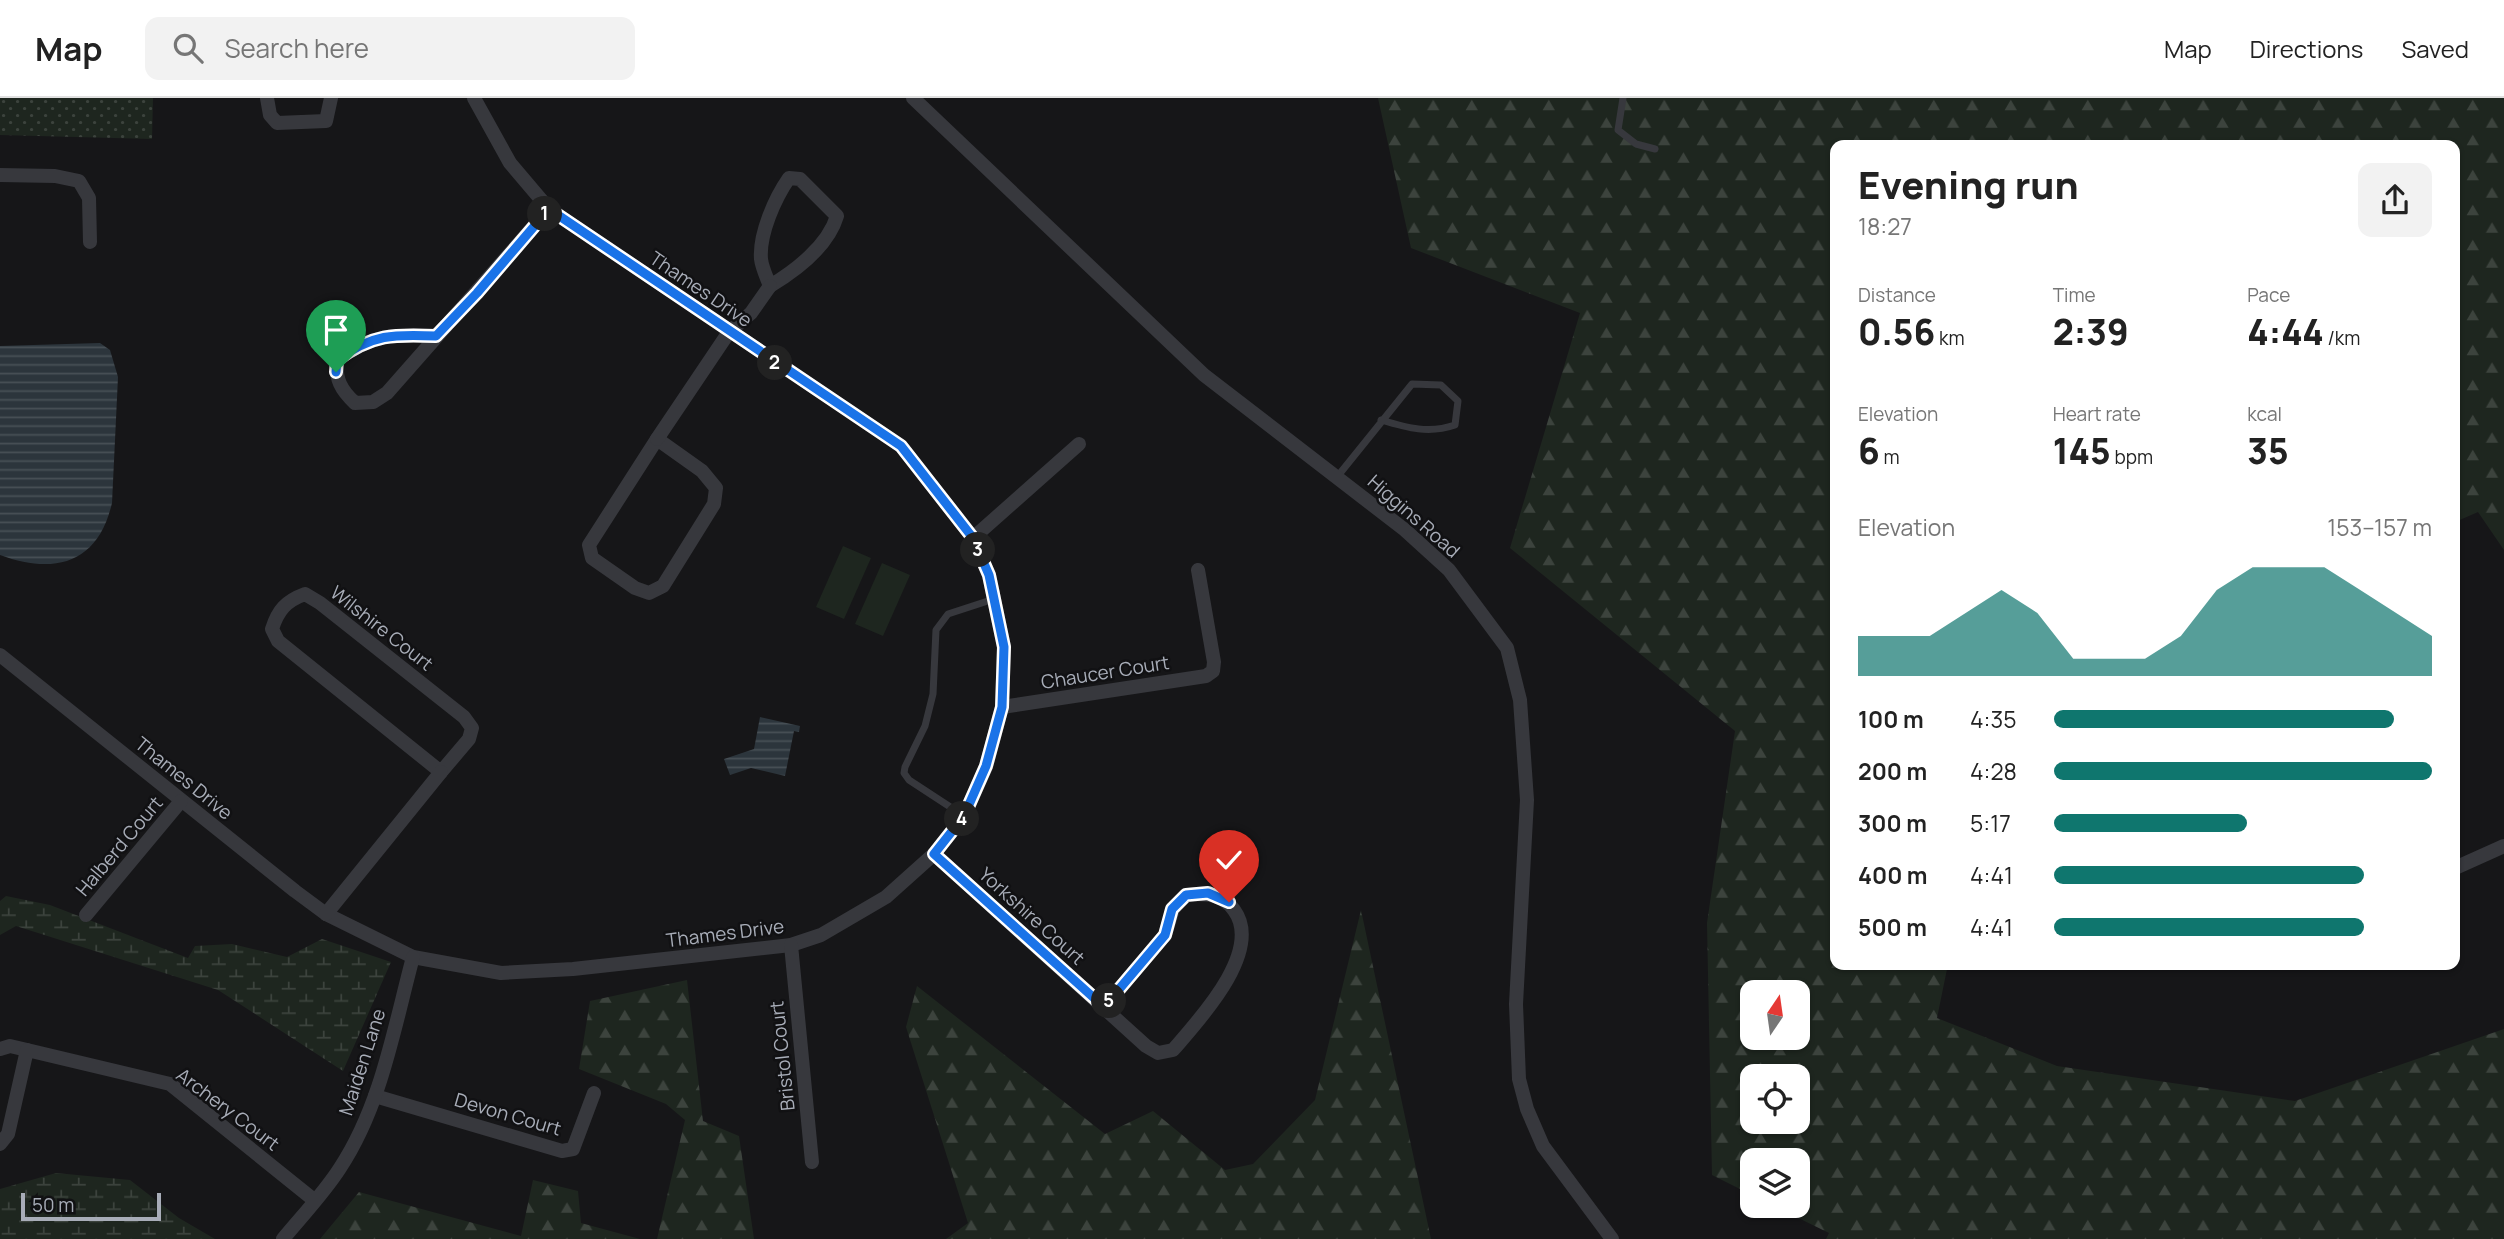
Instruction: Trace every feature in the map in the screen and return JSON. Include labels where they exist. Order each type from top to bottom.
[{"type":"street","points":[[267,98],[270,115],[277,123],[326,121],[331,98]]},
{"type":"street","name":"Thames Drive","points":[[2,659],[326,914],[413,957],[501,972],[573,969],[791,945],[821,935],[886,897],[934,854],[964,816],[986,766],[1002,707],[1004,647],[995,599],[973,538],[901,446],[549,209],[510,163],[474,98]]},
{"type":"street","name":"Higgins Road","points":[[913,98],[1204,375],[1405,530],[1448,570],[1507,648],[1520,700],[1527,800],[1516,1004],[1519,1079],[1527,1109],[1543,1146],[1612,1239]]},
{"type":"street","points":[[0,175],[55,176],[79,180],[89,198],[90,242]]},
{"type":"street","points":[[657,439],[702,471],[716,488],[714,504],[663,586],[649,593],[635,588],[592,558],[589,545],[594,531],[729,332],[751,313],[770,286],[796,270],[834,227],[837,216],[800,179],[789,178],[781,190],[763,240],[761,260],[770,286]]},
{"type":"street","points":[[436,336],[391,334],[358,345],[337,360],[336,372],[342,390],[355,402],[373,402],[387,393],[549,209]]},
{"type":"street","points":[[973,538],[1079,444]]},
{"type":"street","name":"Chaucer Court","points":[[1002,707],[1206,676],[1213,671],[1198,570]]},
{"type":"street","name":"Wilshire Court","points":[[326,914],[469,739],[472,728],[464,717],[320,603],[305,594],[289,600],[277,615],[272,629],[278,641],[441,772]]},
{"type":"street","name":"Halberd Court","points":[[86,915],[181,801]]},
{"type":"street","points":[[2460,866],[2504,846]]},
{"type":"street","name":"Yorkshire Court","points":[[934,854],[1146,1046],[1158,1053],[1173,1050],[1222,990],[1241,941],[1242,921],[1229,902],[1208,893],[1186,895],[1172,909],[1165,935],[1104,1007]]},
{"type":"street","name":"Bristol Court","points":[[791,945],[812,1162]]},
{"type":"street","name":"Maiden Lane","points":[[284,1239],[340,1169],[375,1096],[413,957]]},
{"type":"street","name":"Archery Court","points":[[0,1049],[10,1046],[170,1084],[314,1200]]},
{"type":"street","points":[[0,1144],[8,1134],[27,1050]]},
{"type":"street","name":"Devon Court","points":[[375,1096],[562,1151],[573,1149],[579,1139],[594,1093]]},
{"type":"lane","points":[[1623,98],[1618,130],[1636,144],[1655,149]]},
{"type":"lane","points":[[1337,477],[1381,420],[1412,384],[1441,385],[1458,401],[1455,425],[1437,431],[1412,429],[1381,420]]},
{"type":"lane","points":[[964,816],[909,780],[904,774],[905,767],[925,726],[933,694],[936,630],[948,614],[995,599]]},
{"type":"green space","points":[[0,98],[153,98],[152,139],[0,135]]},
{"type":"green space","points":[[1378,98],[2504,98],[2504,550],[2478,512],[2460,520],[2460,140],[1830,140],[1830,970],[1947,970],[1937,1018],[2057,1066],[2295,1101],[2504,1029],[2504,1239],[1826,1239],[1829,1233],[1798,1218],[1810,1218],[1810,1148],[1740,1148],[1740,1189],[1712,1175],[1707,923],[1735,731],[1510,548],[1580,313],[1411,248]]},
{"type":"green space","points":[[843,546],[871,558],[844,619],[816,607]]},
{"type":"green space","points":[[882,563],[910,575],[883,636],[855,624]]},
{"type":"green space","points":[[6,896],[50,905],[188,958],[195,946],[232,944],[287,957],[322,939],[391,962],[343,1071],[218,990],[16,926],[0,935],[0,901]]},
{"type":"green space","points":[[1361,910],[1431,1239],[946,1239],[968,1223],[906,1027],[917,986],[1105,1134],[1153,1111],[1225,1170],[1253,1164],[1315,1100]]},
{"type":"green space","points":[[687,980],[703,1121],[739,1136],[754,1239],[657,1239],[685,1120],[666,1104],[579,1069],[590,1001]]},
{"type":"green space","points":[[56,1173],[130,1180],[179,1218],[215,1239],[0,1239],[0,1189]]},
{"type":"green space","points":[[533,1180],[578,1191],[581,1223],[640,1239],[320,1239],[359,1192],[521,1236]]},
{"type":"shaded area","points":[[100,343],[110,350],[118,377],[112,503],[105,524],[85,552],[71,559],[38,564],[0,555],[0,346]]},
{"type":"shaded area","points":[[760,717],[800,726],[799,732],[794,731],[785,776],[751,768],[730,775],[724,759],[754,749]]},
{"type":"route","points":[[336,372],[337,360],[358,345],[391,334],[436,336],[549,209],[901,446],[973,538],[989,575],[1004,647],[1002,707],[994,744],[964,816],[934,854],[1104,1007],[1165,935],[1172,909],[1186,895],[1208,893],[1229,902]]}]
